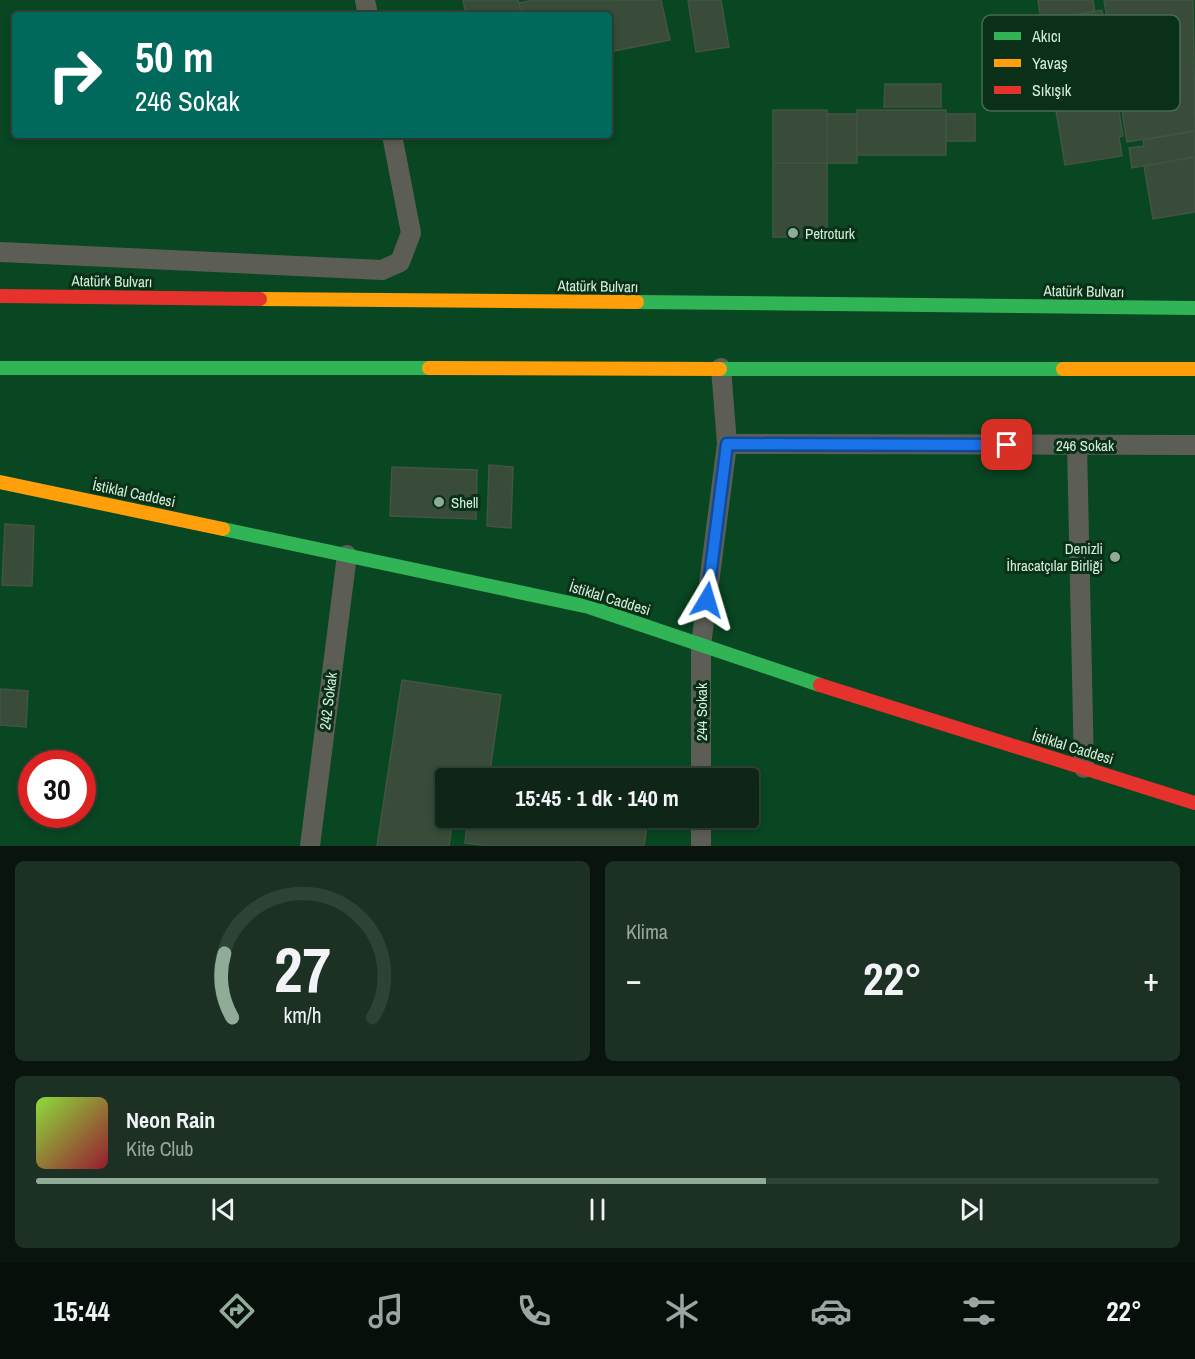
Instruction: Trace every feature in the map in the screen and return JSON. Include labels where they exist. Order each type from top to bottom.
[{"type":"main road","name":"Atatürk Bulvarı","points":[[0,296],[1195,308]]},
{"type":"main road","points":[[0,368],[1195,369]]},
{"type":"main road","name":"İstiklal Caddesi","points":[[0,482],[589,607],[1195,803]]},
{"type":"street","points":[[0,252],[382,270],[400,262],[411,233],[393,138]]},
{"type":"street","points":[[721,368],[727,444]]},
{"type":"street","name":"246 Sokak","points":[[727,444],[1195,445]]},
{"type":"street","name":"244 Sokak","points":[[701,768],[701,645],[727,444]]},
{"type":"street","points":[[1077,445],[1084,768]]},
{"type":"street","name":"242 Sokak","points":[[310,846],[347,555]]},
{"type":"street","points":[[701,828],[701,846]]},
{"type":"shaded area","points":[[0,0],[1195,0],[1195,846],[0,846]]},
{"type":"building","points":[[463,0],[518,0],[521,12],[465,12]]},
{"type":"building","points":[[534,0],[661,0],[670,40],[612,51],[612,12],[521,12],[519,3]]},
{"type":"building","points":[[688,0],[721,0],[729,47],[696,52]]},
{"type":"building","points":[[1038,0],[1093,0],[1095,12],[1075,15],[1040,15]]},
{"type":"building","points":[[1104,0],[1193,0],[1195,131],[1127,142],[1122,111],[1180,111],[1180,15],[1106,15]]},
{"type":"building","points":[[1102,10],[1103,15],[1072,15]]},
{"type":"building","points":[[885,84],[941,84],[941,107],[884,107]]},
{"type":"building","points":[[773,110],[827,110],[827,163],[773,163]]},
{"type":"building","points":[[857,110],[946,110],[946,155],[857,155]]},
{"type":"building","points":[[1056,111],[1119,111],[1123,136],[1119,137],[1122,156],[1065,165]]},
{"type":"building","points":[[827,114],[857,114],[857,163],[827,163]]},
{"type":"building","points":[[946,114],[975,114],[975,141],[946,141]]},
{"type":"building","points":[[1195,131],[1195,157],[1132,168],[1129,148],[1144,146],[1143,140]]},
{"type":"building","points":[[1195,157],[1195,212],[1153,219],[1144,166]]},
{"type":"building","points":[[773,163],[827,163],[827,237],[773,237]]},
{"type":"building","points":[[489,465],[513,467],[511,528],[487,526]]},
{"type":"building","points":[[392,467],[477,470],[476,519],[390,516]]},
{"type":"building","points":[[5,524],[34,526],[32,586],[2,585]]},
{"type":"building","points":[[402,680],[501,695],[490,768],[435,768],[435,828],[452,828],[449,846],[377,846]]},
{"type":"building","points":[[0,689],[28,691],[26,727],[0,725]]},
{"type":"building","points":[[467,828],[647,828],[644,846],[489,846],[465,843]]},
{"type":"traffic: fast","points":[[637,302],[1195,308]]},
{"type":"traffic: fast","points":[[0,368],[429,368]]},
{"type":"traffic: fast","points":[[720,369],[1063,369]]},
{"type":"traffic: fast","points":[[223,529],[589,607],[820,685]]},
{"type":"traffic: slow","points":[[260,299],[637,302]]},
{"type":"traffic: slow","points":[[429,368],[720,369]]},
{"type":"traffic: slow","points":[[1063,369],[1195,369]]},
{"type":"traffic: slow","points":[[0,482],[223,529]]},
{"type":"traffic: jam","points":[[0,296],[260,299]]},
{"type":"traffic: jam","points":[[820,685],[1195,803]]},
{"type":"place","name":"Petroturk","points":[[793,233]]},
{"type":"place","name":"Shell","points":[[439,502]]},
{"type":"place","name":"Denizli İhracatçılar Birliği","points":[[1115,557]]},
{"type":"route","points":[[707,600],[727,444],[1007,445]]}]
